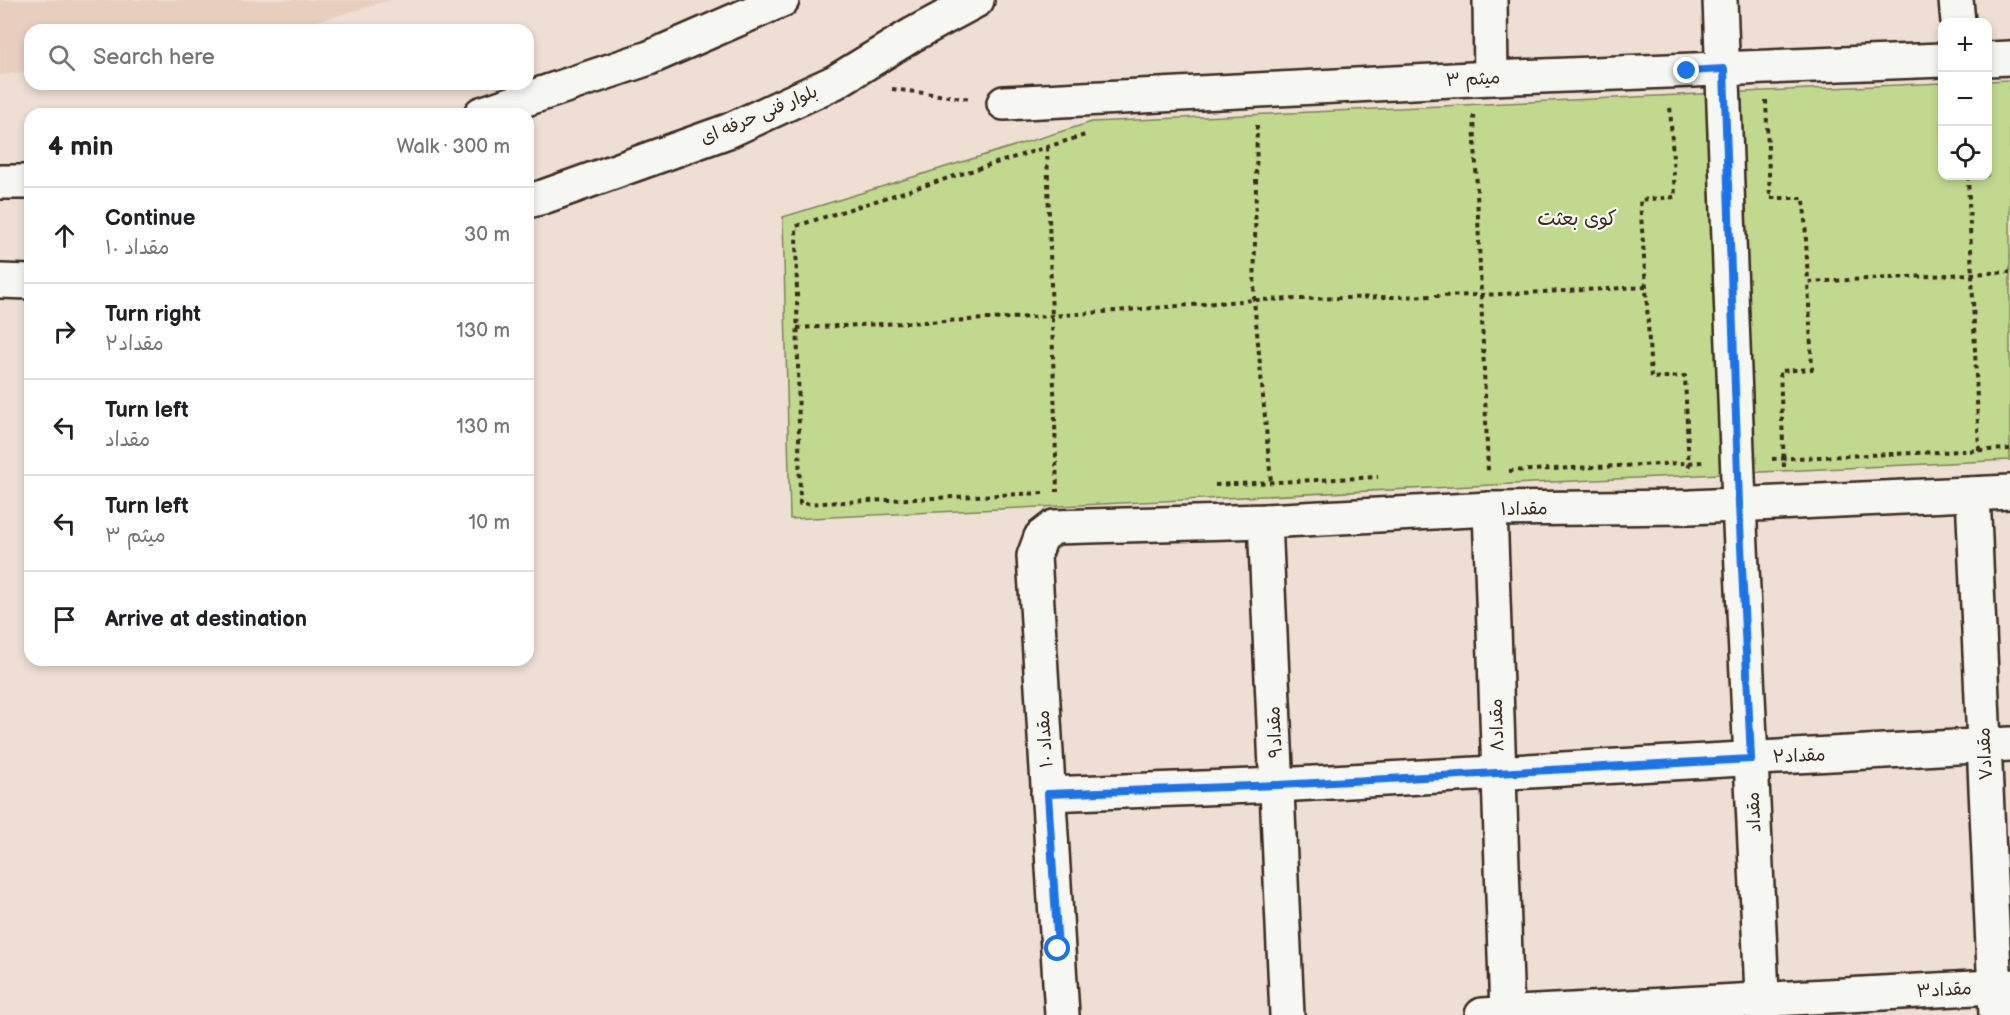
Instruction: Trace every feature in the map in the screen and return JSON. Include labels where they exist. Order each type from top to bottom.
[{"type":"street","points":[[499,108],[649,58],[782,0]]},
{"type":"street","name":"بلوار فنی حرفه ای","points":[[534,199],[728,130],[835,82],[912,34],[977,0]]},
{"type":"street","points":[[1490,0],[1491,78]]},
{"type":"street","name":"مقداد","points":[[1720,0],[1739,504],[1763,1007]]},
{"type":"street","points":[[1956,0],[1958,18]]},
{"type":"street","points":[[1992,58],[2010,58]]},
{"type":"street","name":"میثم ۳","points":[[1004,103],[1491,78],[1938,60]]},
{"type":"street","points":[[0,182],[24,182]]},
{"type":"street","points":[[0,281],[24,282]]},
{"type":"street","name":"مقداد۱","points":[[1041,537],[1054,527],[1265,521],[1490,509],[1691,507],[2010,492]]},
{"type":"street","name":"مقداد۷","points":[[1973,494],[1997,745],[2000,996]]},
{"type":"street","name":"مقداد۸","points":[[1490,509],[1499,772],[1494,1014]]},
{"type":"street","name":"مقداد۹","points":[[1265,521],[1287,1015]]},
{"type":"street","name":"مقداد ۱۰","points":[[1041,537],[1034,556],[1062,1015]]},
{"type":"street","name":"مقداد۲","points":[[1048,794],[1278,785],[1997,745]]},
{"type":"street","name":"مقداد۳","points":[[1494,1014],[1763,1007],[2000,996]]},
{"type":"path","points":[[1765,67],[1770,198],[1804,198],[1812,369],[1780,371],[1786,503]]},
{"type":"path","points":[[1668,71],[1675,197],[1640,200],[1651,378],[1685,376],[1691,507]]},
{"type":"path","points":[[891,89],[1004,103]]},
{"type":"path","points":[[1670,106],[1766,101]]},
{"type":"path","points":[[1462,115],[1485,114]]},
{"type":"path","points":[[1474,115],[1488,472],[1477,473]]},
{"type":"path","points":[[1268,124],[1257,125],[1254,300],[1271,482]]},
{"type":"path","points":[[1045,493],[800,504],[796,226],[1094,132]]},
{"type":"path","points":[[1047,147],[1057,492],[1069,492]]},
{"type":"path","points":[[1968,180],[1979,450]]},
{"type":"path","points":[[1808,282],[2010,272]]},
{"type":"path","points":[[797,328],[1052,316],[1254,300],[1481,295],[1646,287]]},
{"type":"path","points":[[1500,472],[2010,449]]},
{"type":"path","points":[[1211,485],[1385,477]]},
{"type":"shaded area","points":[[0,0],[391,0],[308,24],[24,24],[24,72],[0,75]]},
{"type":"green space","points":[[2010,80],[2010,460],[790,519],[783,217],[1092,122],[1938,83],[1938,180],[1992,180],[1992,81]]},
{"type":"district","name":"کوی بعثت","points":[[1577,219]]},
{"type":"route","points":[[1058,949],[1048,794],[1278,785],[1751,759],[1739,504],[1724,69],[1687,71]]}]
